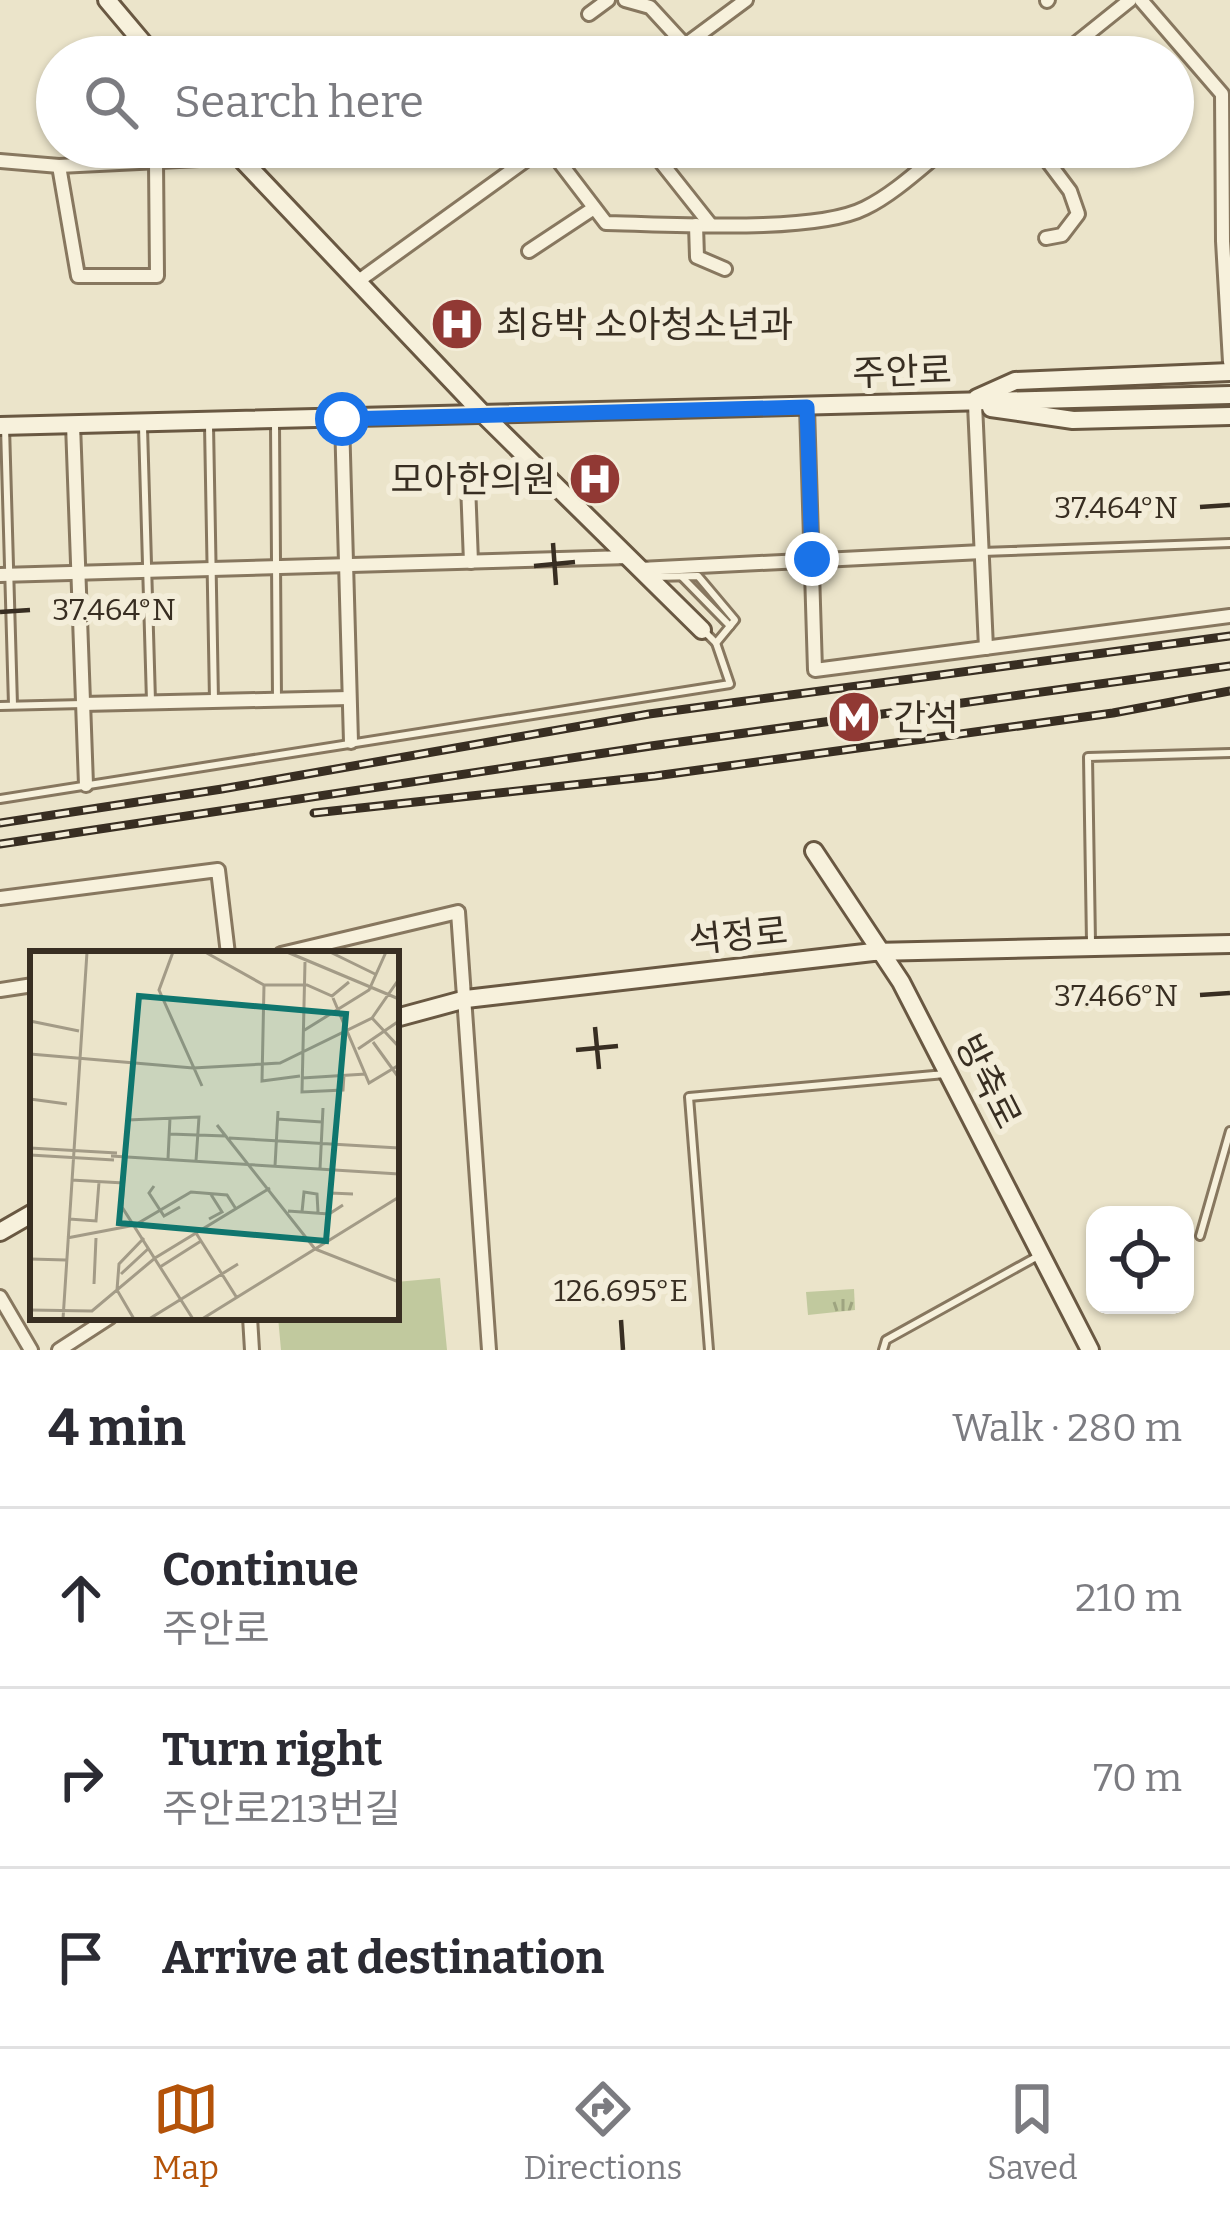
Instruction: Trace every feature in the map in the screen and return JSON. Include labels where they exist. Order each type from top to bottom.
[{"type":"main road","points":[[107,0],[137,36]]},
{"type":"main road","points":[[250,168],[484,416],[709,636]]},
{"type":"main road","points":[[971,403],[1016,381],[1230,372]]},
{"type":"main road","name":"주안로","points":[[3,426],[1230,395]]},
{"type":"main road","points":[[971,403],[1022,416],[1072,420],[1230,416]]},
{"type":"main road","name":"방축로","points":[[814,851],[883,952],[1090,1350]]},
{"type":"main road","name":"석정로","points":[[399,1017],[466,998],[883,952],[1230,944]]},
{"type":"main road","points":[[0,1232],[30,1215]]},
{"type":"street","points":[[589,14],[608,0]]},
{"type":"street","points":[[625,0],[650,7],[677,36]]},
{"type":"street","points":[[697,36],[746,0]]},
{"type":"street","points":[[1085,36],[1130,0]]},
{"type":"street","points":[[1142,0],[1173,36]]},
{"type":"street","points":[[1194,61],[1222,94],[1230,362]]},
{"type":"street","points":[[0,161],[36,164]]},
{"type":"street","points":[[59,168],[78,276],[157,276],[156,168]]},
{"type":"street","points":[[357,282],[517,168]]},
{"type":"street","points":[[563,168],[606,223],[703,224],[824,221],[865,208],[911,168]]},
{"type":"street","points":[[664,168],[703,224],[697,257],[724,268]]},
{"type":"street","points":[[1046,238],[1062,235],[1078,214],[1070,191],[1053,168]]},
{"type":"street","points":[[530,251],[594,208]]},
{"type":"street","points":[[971,403],[986,648]]},
{"type":"street","points":[[807,407],[815,670],[1230,616]]},
{"type":"street","points":[[342,419],[351,742]]},
{"type":"street","points":[[73,424],[86,785]]},
{"type":"street","points":[[468,484],[471,562]]},
{"type":"street","points":[[5,575],[471,562],[640,568],[982,552]]},
{"type":"street","points":[[83,704],[350,698]]},
{"type":"street","points":[[0,898],[218,870],[228,951]]},
{"type":"street","points":[[293,951],[458,912],[489,1350]]},
{"type":"street","points":[[0,990],[30,985]]},
{"type":"street","points":[[0,1297],[31,1350]]},
{"type":"street","points":[[59,1350],[105,1320]]},
{"type":"street","points":[[250,1320],[252,1350]]},
{"type":"lane","points":[[275,421],[278,699]]},
{"type":"lane","points":[[209,422],[214,701]]},
{"type":"lane","points":[[143,423],[151,702]]},
{"type":"lane","points":[[3,426],[5,575],[14,706]]},
{"type":"lane","points":[[982,552],[1230,543]]},
{"type":"lane","points":[[0,799],[730,684],[709,636],[735,620],[716,594],[698,576],[640,568]]},
{"type":"lane","points":[[0,706],[83,704]]},
{"type":"lane","points":[[1091,947],[1088,757],[1230,753]]},
{"type":"lane","points":[[709,1350],[689,1096],[948,1073]]},
{"type":"lane","points":[[1200,1236],[1230,1131]]},
{"type":"lane","points":[[883,1350],[886,1340],[1041,1254]]},
{"type":"green space","points":[[440,1278],[447,1350],[281,1350],[278,1320],[399,1320],[399,1282]]},
{"type":"green space","points":[[854,1289],[855,1310],[808,1315],[806,1292]]},
{"type":"railway","points":[[0,823],[649,714],[1230,636]]},
{"type":"railway","points":[[0,844],[651,746],[1230,666]]},
{"type":"railway","points":[[314,813],[655,776],[1113,713],[1230,691]]},
{"type":"place","name":"최&박 소아청소년과","points":[[457,324]]},
{"type":"place","name":"모아한의원","points":[[595,479]]},
{"type":"place","name":"간석","points":[[854,717]]},
{"type":"route","points":[[342,419],[807,407],[812,559]]}]
